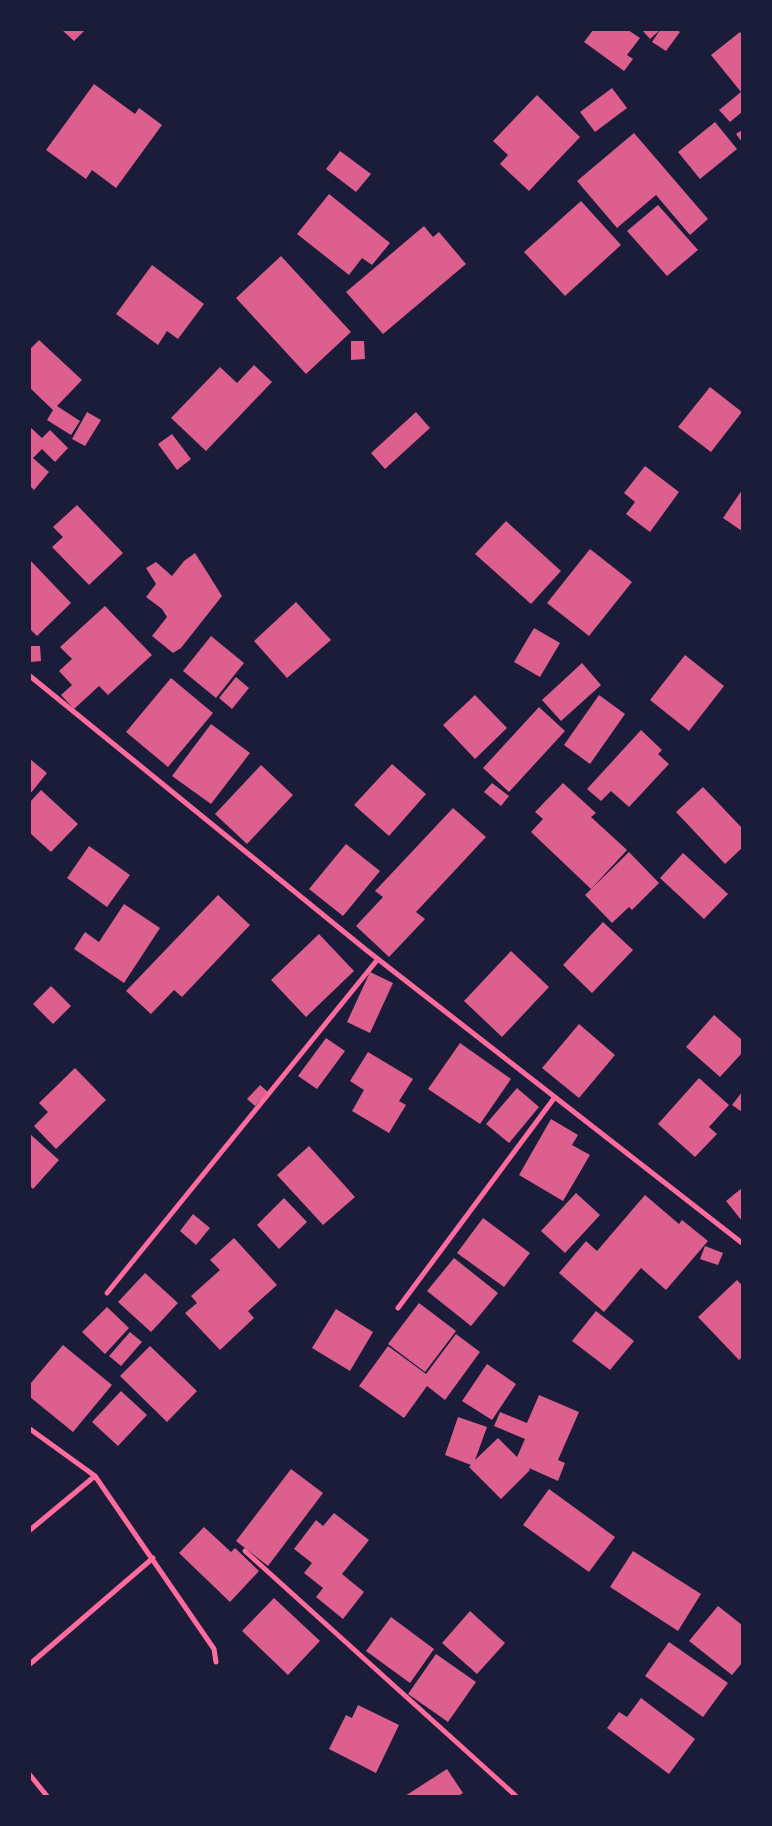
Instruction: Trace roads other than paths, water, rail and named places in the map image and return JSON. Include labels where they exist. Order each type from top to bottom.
[{"type":"street","points":[[30,676],[378,959],[742,1243]]},
{"type":"street","points":[[106,1293],[378,959]]},
{"type":"street","points":[[398,1308],[555,1097]]},
{"type":"street","points":[[30,1429],[95,1476],[214,1649],[216,1662]]},
{"type":"street","points":[[30,1530],[95,1476]]},
{"type":"street","points":[[246,1551],[516,1796]]},
{"type":"street","points":[[30,1664],[153,1558]]},
{"type":"street","points":[[30,1775],[47,1796]]}]
